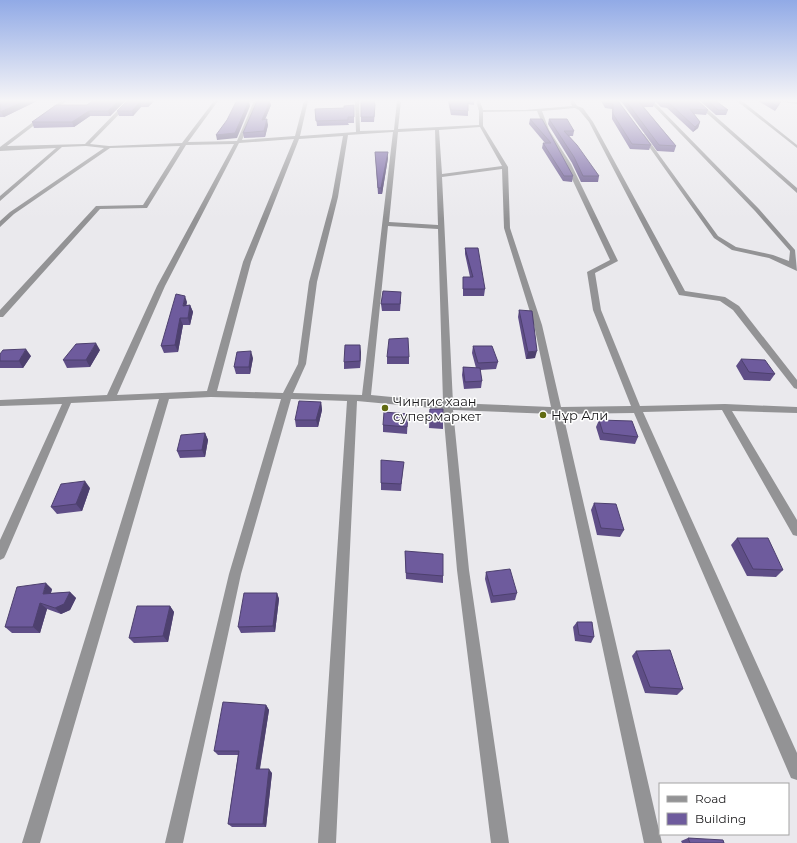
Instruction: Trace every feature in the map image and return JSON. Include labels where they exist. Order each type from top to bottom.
[{"type":"street","points":[[0,148],[10,140]]},
{"type":"street","points":[[86,145],[91,140]]},
{"type":"street","points":[[0,315],[98,207],[145,207],[187,140]]},
{"type":"street","points":[[0,148],[86,145],[109,147],[248,140]]},
{"type":"street","points":[[211,394],[246,262],[277,190],[296,140]]},
{"type":"street","points":[[174,843],[235,574],[287,395],[302,364],[313,282],[335,197],[345,140]]},
{"type":"street","points":[[328,843],[359,398],[385,224],[394,140]]},
{"type":"street","points":[[438,140],[448,406],[460,552],[500,843]]},
{"type":"street","points":[[489,140],[505,167],[507,228],[538,325],[653,843]]},
{"type":"street","points":[[553,140],[568,164],[614,261],[591,272],[597,310],[637,409],[797,772]]},
{"type":"street","points":[[601,140],[682,293],[722,299],[736,308],[797,386]]},
{"type":"street","points":[[646,140],[716,237],[734,249],[771,256],[794,267],[793,251],[752,204],[690,140]]},
{"type":"street","points":[[740,140],[797,191]]},
{"type":"street","points":[[789,140],[797,147]]},
{"type":"street","points":[[111,397],[161,286],[238,141]]},
{"type":"street","points":[[0,199],[60,147]]},
{"type":"street","points":[[0,225],[12,214],[109,147]]},
{"type":"street","points":[[440,176],[505,167]]},
{"type":"street","points":[[385,224],[442,227]]},
{"type":"street","points":[[0,404],[111,397],[211,394],[359,398],[448,406],[557,411],[725,408],[797,410]]},
{"type":"street","points":[[31,843],[165,395]]},
{"type":"street","points":[[0,554],[68,400]]},
{"type":"street","points":[[725,408],[797,531]]},
{"type":"building","points":[[549,140],[554,140],[573,176],[564,176],[543,143],[551,143]]},
{"type":"building","points":[[563,140],[573,140],[599,176],[583,176],[574,157]]},
{"type":"building","points":[[630,140],[648,140],[651,145],[632,144]]},
{"type":"building","points":[[656,140],[671,140],[676,146],[659,145]]},
{"type":"building","points":[[375,152],[388,152],[381,188],[378,188]]},
{"type":"building","points":[[465,248],[478,248],[485,289],[463,289],[463,277],[473,277]]},
{"type":"building","points":[[383,291],[401,292],[400,304],[381,304]]},
{"type":"building","points":[[176,294],[185,296],[183,306],[190,305],[188,318],[180,318],[175,345],[161,346]]},
{"type":"building","points":[[519,310],[532,311],[537,351],[528,352]]},
{"type":"building","points":[[408,338],[409,357],[387,357],[389,339]]},
{"type":"building","points":[[96,343],[86,360],[63,360],[76,344]]},
{"type":"building","points":[[345,345],[360,345],[360,361],[344,362]]},
{"type":"building","points":[[473,346],[492,346],[498,362],[478,363]]},
{"type":"building","points":[[26,349],[19,361],[0,361],[0,354],[3,350]]},
{"type":"building","points":[[251,351],[249,367],[234,367],[237,352]]},
{"type":"building","points":[[741,359],[765,360],[775,374],[749,372]]},
{"type":"building","points":[[463,367],[480,368],[482,381],[465,382]]},
{"type":"building","points":[[299,401],[321,402],[316,420],[295,420]]},
{"type":"building","points":[[430,409],[443,409],[443,422],[429,420]]},
{"type":"building","points":[[384,412],[408,414],[407,427],[383,425]]},
{"type":"building","points":[[599,420],[632,421],[638,437],[603,433]]},
{"type":"building","points":[[205,433],[202,450],[177,451],[181,435]]},
{"type":"building","points":[[381,460],[404,462],[401,484],[381,483]]},
{"type":"building","points":[[85,481],[76,504],[51,507],[61,484]]},
{"type":"building","points":[[594,503],[616,504],[624,530],[601,528]]},
{"type":"building","points":[[737,538],[768,538],[783,570],[753,569]]},
{"type":"building","points":[[405,551],[443,554],[443,576],[406,573]]},
{"type":"building","points":[[510,569],[517,593],[493,596],[486,572]]},
{"type":"building","points":[[46,583],[43,594],[70,592],[64,604],[55,608],[40,603],[33,627],[5,627],[17,587]]},
{"type":"building","points":[[244,593],[277,593],[273,626],[238,627]]},
{"type":"building","points":[[137,606],[170,606],[163,636],[129,638]]},
{"type":"building","points":[[577,622],[592,622],[594,637],[579,635]]},
{"type":"building","points":[[670,650],[683,689],[650,687],[636,651]]},
{"type":"building","points":[[223,702],[266,705],[256,769],[269,769],[263,824],[228,824],[239,751],[214,751]]},
{"type":"building","points":[[688,838],[723,840],[724,843],[690,843]]},
{"type":"place","name":"Чингис хаан супермаркет","points":[[385,408]]},
{"type":"place","name":"Нұр Али","points":[[543,415]]}]
